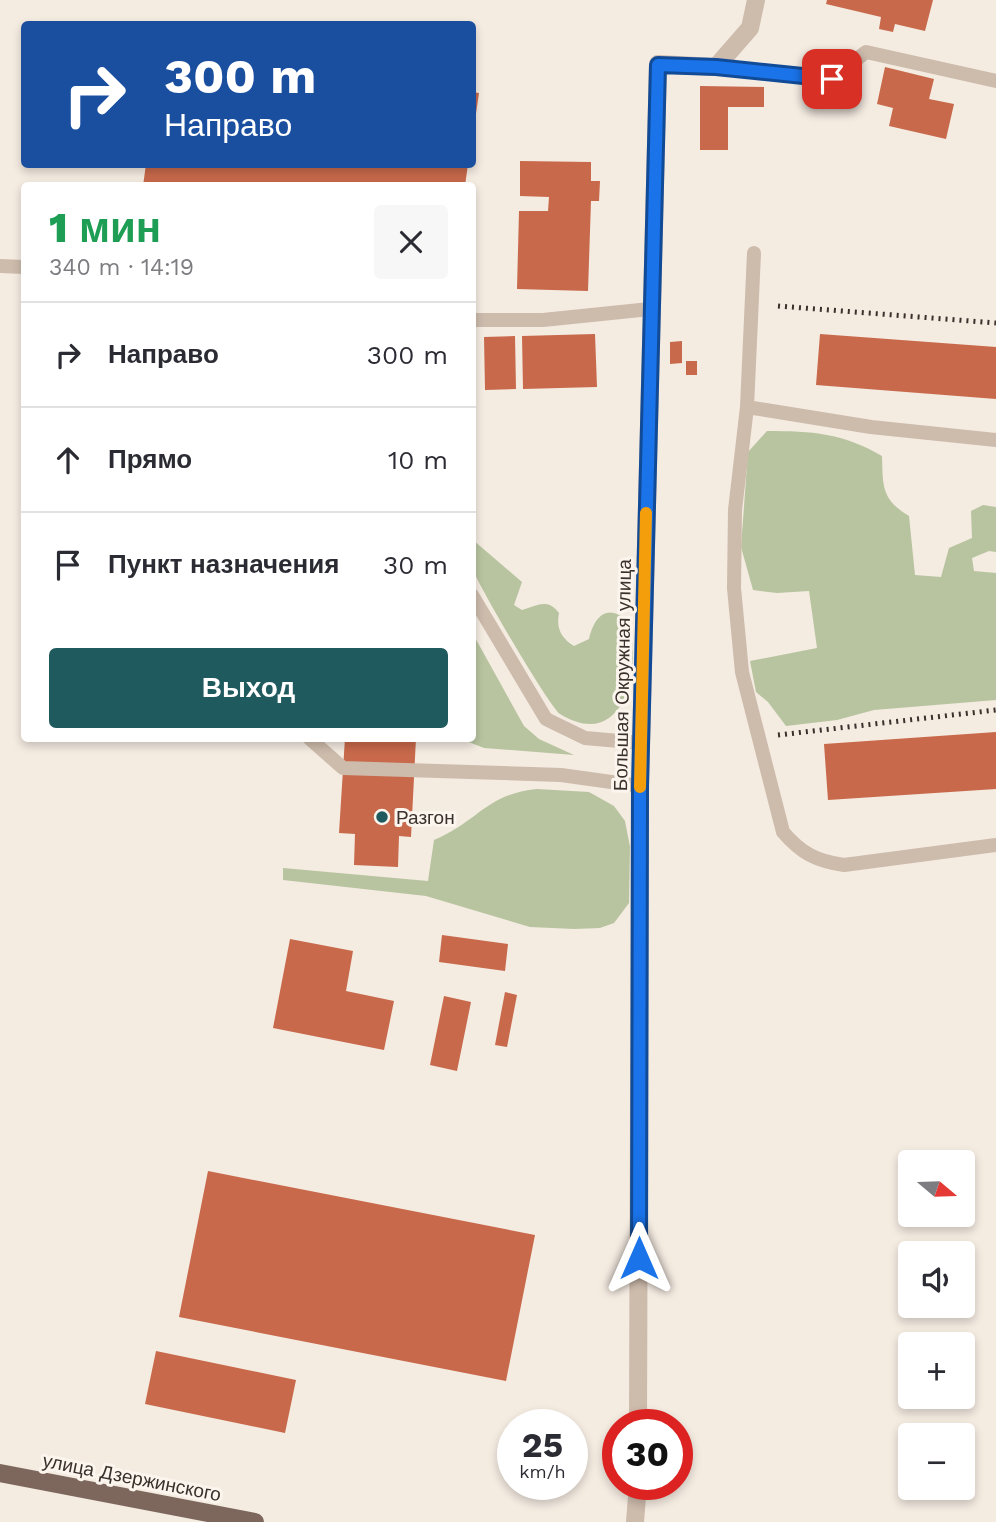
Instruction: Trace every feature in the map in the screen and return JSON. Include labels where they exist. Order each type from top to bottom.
[{"type":"main road","name":"улица Дзержинского","points":[[0,1473],[255,1522]]},
{"type":"street","points":[[716,67],[750,28],[756,0]]},
{"type":"street","name":"Большая Окружная улица","points":[[638,1409],[640,786],[658,65],[716,67]]},
{"type":"street","points":[[635,1522],[637,1500]]},
{"type":"lane","points":[[716,67],[832,79],[866,52],[996,81]]},
{"type":"lane","points":[[754,253],[747,407],[735,510],[734,588],[742,672],[783,832],[801,852],[821,862],[844,865],[996,845]]},
{"type":"lane","points":[[0,265],[21,267]]},
{"type":"lane","points":[[476,320],[543,320],[650,309]]},
{"type":"lane","points":[[747,407],[871,427],[996,440]]},
{"type":"lane","points":[[476,601],[546,719],[585,738],[642,743]]},
{"type":"lane","points":[[314,742],[343,768],[561,775],[640,786]]},
{"type":"green space","points":[[767,431],[827,435],[854,442],[882,456],[885,491],[893,504],[909,516],[915,575],[941,577],[949,548],[972,538],[971,511],[983,505],[996,507],[996,552],[989,551],[972,558],[974,571],[996,573],[996,700],[874,710],[837,720],[786,726],[768,702],[756,692],[750,661],[817,648],[809,591],[777,593],[753,590],[741,547],[748,452]]},
{"type":"green space","points":[[476,543],[522,582],[514,605],[522,610],[542,604],[555,608],[559,613],[560,632],[574,646],[589,639],[594,624],[603,614],[614,613],[628,622],[633,661],[624,700],[614,714],[600,723],[582,723],[560,714],[513,643],[476,577]]},
{"type":"green space","points":[[476,639],[524,726],[539,739],[574,755],[484,748],[469,742],[476,742]]},
{"type":"green space","points":[[537,789],[589,792],[614,806],[625,821],[630,847],[629,903],[614,923],[600,928],[530,927],[426,896],[283,880],[283,868],[428,881],[434,840],[506,797]]},
{"type":"building","points":[[827,0],[933,0],[925,31],[895,24],[893,32],[879,29],[881,17],[826,4]]},
{"type":"building","points":[[885,67],[934,79],[929,99],[954,104],[946,139],[889,126],[893,108],[877,104]]},
{"type":"building","points":[[700,86],[764,87],[764,107],[728,107],[728,150],[700,150]]},
{"type":"building","points":[[476,93],[479,93],[476,113]]},
{"type":"building","points":[[520,161],[591,162],[591,181],[600,181],[599,201],[591,201],[588,291],[517,289],[519,211],[548,211],[549,197],[520,196]]},
{"type":"building","points":[[145,168],[467,168],[466,182],[144,182]]},
{"type":"building","points":[[595,334],[597,387],[523,389],[522,336]]},
{"type":"building","points":[[820,334],[996,347],[996,399],[816,385]]},
{"type":"building","points":[[515,336],[516,389],[485,390],[484,337]]},
{"type":"building","points":[[682,341],[682,363],[670,364],[670,342]]},
{"type":"building","points":[[686,361],[697,361],[697,375],[686,375]]},
{"type":"building","points":[[996,732],[996,789],[828,800],[824,744]]},
{"type":"building","points":[[345,742],[416,742],[411,837],[399,836],[398,867],[354,865],[355,834],[339,833]]},
{"type":"building","points":[[442,935],[508,944],[505,971],[439,962]]},
{"type":"building","points":[[290,939],[353,951],[346,991],[394,1001],[384,1050],[273,1028]]},
{"type":"building","points":[[505,992],[517,995],[507,1047],[495,1045]]},
{"type":"building","points":[[444,996],[471,1002],[457,1071],[430,1065]]},
{"type":"building","points":[[208,1171],[535,1235],[506,1381],[179,1317]]},
{"type":"building","points":[[156,1351],[296,1380],[285,1433],[145,1404]]},
{"type":"railway","points":[[778,306],[996,323]]},
{"type":"railway","points":[[778,735],[996,710]]},
{"type":"slow traffic","points":[[640,787],[646,513]]},
{"type":"place","name":"Разгон","points":[[382,817]]},
{"type":"route","points":[[639,1258],[640,786],[650,294],[658,65],[716,67],[832,79]]}]
